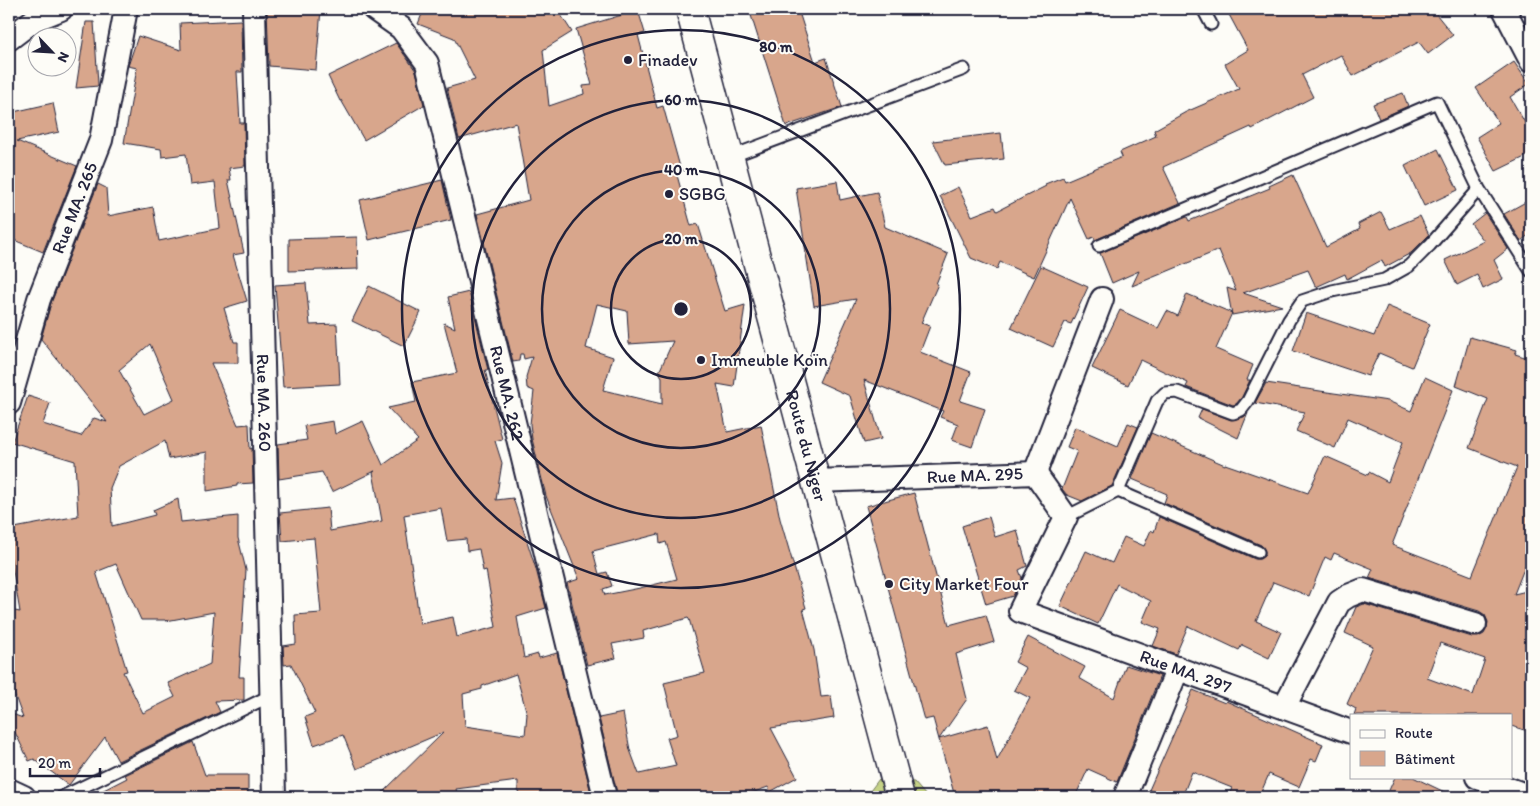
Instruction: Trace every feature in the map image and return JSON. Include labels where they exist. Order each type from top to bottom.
[{"type":"main road","name":"Route du Niger","points":[[690,9],[900,797]]},
{"type":"street","points":[[9,40],[34,20],[61,9]]},
{"type":"street","name":"Rue MA. 265","points":[[9,403],[39,299],[101,140],[126,9]]},
{"type":"street","name":"Rue MA. 260","points":[[254,9],[274,797]]},
{"type":"street","name":"Rue MA. 262","points":[[374,9],[401,28],[427,63],[605,797]]},
{"type":"street","points":[[1504,9],[1531,61]]},
{"type":"street","points":[[1035,473],[1102,298]]},
{"type":"street","name":"Rue MA. 295","points":[[816,480],[1035,473],[1066,517]]},
{"type":"street","name":"Rue MA. 297","points":[[1066,517],[1020,611],[1350,732]]},
{"type":"street","points":[[1284,707],[1339,602],[1348,596],[1363,590],[1475,624]]},
{"type":"street","points":[[1125,797],[1178,668]]},
{"type":"street","points":[[1480,778],[1531,797]]},
{"type":"street","points":[[9,790],[24,797]]},
{"type":"lane","points":[[1203,9],[1210,24]]},
{"type":"lane","points":[[729,157],[964,69]]},
{"type":"lane","points":[[1099,246],[1437,102],[1479,189],[1531,272]]},
{"type":"lane","points":[[1066,517],[1118,491],[1157,402],[1165,393],[1177,392],[1233,413],[1241,410],[1248,401],[1288,320],[1302,301],[1332,291],[1384,280],[1408,266],[1430,245],[1479,189]]},
{"type":"lane","points":[[1118,491],[1258,552]]},
{"type":"lane","points":[[62,797],[272,695]]},
{"type":"green space","points":[[879,779],[914,782],[927,797],[863,797],[867,795]]},
{"type":"building","points":[[267,9],[321,9],[316,70],[269,66]]},
{"type":"building","points":[[424,9],[557,9],[572,32],[543,50],[549,106],[584,94],[583,86],[592,85],[576,29],[638,10],[645,33],[638,35],[657,108],[663,106],[680,167],[675,168],[691,226],[698,224],[725,311],[745,305],[734,387],[717,384],[727,432],[761,425],[780,519],[806,608],[803,609],[814,650],[821,697],[831,696],[834,718],[771,728],[797,777],[770,792],[768,787],[741,797],[618,797],[599,718],[623,713],[630,750],[639,774],[676,766],[667,738],[677,735],[664,683],[705,673],[688,618],[643,631],[644,638],[612,644],[616,658],[587,665],[567,583],[579,579],[546,496],[532,439],[530,424],[534,391],[527,388],[526,377],[532,357],[524,359],[523,354],[520,354],[519,361],[513,362],[477,214],[529,200],[516,123],[459,139],[447,88],[475,80],[454,38],[418,24]],"holes":[[[597,304],[627,311],[629,344],[673,341],[659,372],[662,377],[662,404],[603,390],[613,357],[586,348]],[[659,534],[660,544],[666,542],[677,579],[605,595],[603,589],[612,586],[607,572],[599,574],[593,551]]]},
{"type":"building","points":[[749,9],[798,9],[815,62],[826,58],[842,107],[786,126]]},
{"type":"building","points":[[1226,9],[1432,9],[1453,35],[1428,54],[1419,42],[1353,76],[1341,55],[1302,75],[1313,97],[1252,129],[1251,127],[1163,167],[1180,203],[1095,240],[1094,237],[1089,239],[1070,198],[1034,277],[1000,262],[997,269],[971,258],[940,196],[958,187],[972,216],[995,207],[997,211],[1046,186],[1045,184],[1063,177],[1065,181],[1122,157],[1120,152],[1156,136],[1154,130],[1186,112],[1239,89],[1225,64],[1248,50]]},
{"type":"building","points":[[241,20],[242,72],[237,72],[240,123],[244,123],[245,166],[229,168],[231,180],[228,180],[244,253],[233,255],[247,301],[224,308],[234,342],[238,342],[238,363],[211,363],[238,425],[249,424],[253,483],[237,484],[237,486],[207,491],[207,452],[169,459],[165,441],[119,466],[110,488],[112,526],[155,515],[153,510],[178,499],[181,522],[238,516],[238,538],[246,570],[239,677],[244,677],[244,700],[215,701],[220,712],[118,761],[105,737],[69,785],[34,759],[29,761],[9,720],[9,713],[23,718],[9,680],[9,610],[20,612],[9,548],[9,529],[78,516],[75,461],[12,442],[28,396],[50,403],[43,424],[81,436],[94,418],[107,422],[41,339],[51,303],[98,184],[106,188],[108,216],[153,207],[159,241],[220,228],[215,182],[190,185],[186,154],[162,157],[161,149],[124,143],[137,68],[128,66],[138,36],[181,50],[180,23]],"holes":[[[150,344],[174,399],[144,414],[119,370]],[[116,564],[141,620],[166,621],[214,612],[210,664],[168,683],[175,697],[143,713],[123,672],[127,671],[96,572]]]},
{"type":"building","points":[[86,22],[94,22],[98,86],[76,88]]},
{"type":"building","points":[[396,43],[416,71],[424,105],[364,140],[340,101],[328,76]]},
{"type":"building","points":[[1514,62],[1529,84],[1510,97],[1531,133],[1531,154],[1496,171],[1477,137],[1499,123],[1476,88]]},
{"type":"building","points":[[1403,93],[1408,106],[1379,119],[1373,104]]},
{"type":"building","points":[[53,103],[59,132],[17,141],[77,166],[43,252],[9,238],[9,113]]},
{"type":"building","points":[[1001,133],[1004,159],[945,165],[933,141]]},
{"type":"building","points":[[1438,149],[1458,190],[1424,206],[1405,166]]},
{"type":"building","points":[[1293,175],[1326,247],[1360,229],[1358,224],[1381,212],[1390,229],[1420,216],[1429,235],[1411,253],[1385,267],[1382,260],[1347,279],[1345,274],[1316,287],[1308,270],[1243,293],[1282,306],[1232,315],[1227,288],[1236,291],[1219,250],[1132,286],[1139,271],[1112,283],[1100,253],[1187,217],[1189,221],[1270,188],[1269,186]]},
{"type":"building","points":[[442,180],[451,220],[369,240],[360,200]]},
{"type":"building","points":[[837,181],[840,200],[877,192],[885,227],[948,254],[936,284],[938,284],[921,323],[930,326],[920,352],[971,372],[960,401],[985,409],[972,447],[952,440],[958,424],[940,417],[943,411],[864,380],[881,439],[864,443],[850,396],[819,382],[856,299],[814,306],[796,188]]},
{"type":"building","points":[[1531,199],[1531,233],[1521,241],[1504,214]]},
{"type":"building","points":[[1485,213],[1508,249],[1494,260],[1503,279],[1483,289],[1477,275],[1457,285],[1445,260],[1484,241],[1471,224]]},
{"type":"building","points":[[357,237],[358,269],[289,271],[289,239]]},
{"type":"building","points":[[1041,266],[1088,287],[1071,324],[1065,322],[1053,347],[1011,328]]},
{"type":"building","points":[[306,283],[310,325],[337,324],[340,384],[283,387],[275,285]]},
{"type":"building","points":[[369,286],[421,312],[404,346],[352,321]]},
{"type":"building","points":[[469,292],[502,439],[495,441],[502,463],[496,500],[513,498],[536,569],[546,608],[517,617],[524,658],[538,654],[539,658],[557,653],[592,797],[520,797],[518,781],[456,789],[458,797],[378,797],[444,732],[357,769],[343,735],[314,745],[305,717],[315,713],[291,664],[284,665],[283,646],[296,644],[295,615],[321,613],[314,538],[282,541],[280,513],[328,508],[330,531],[382,521],[373,472],[375,471],[332,492],[322,472],[279,479],[278,444],[307,440],[304,426],[333,421],[335,434],[363,421],[383,465],[418,440],[388,408],[416,402],[412,382],[457,373],[444,323],[455,328],[448,297]],"holes":[[[441,508],[447,541],[466,539],[467,551],[479,549],[483,571],[486,570],[496,627],[457,637],[453,617],[420,624],[404,515]],[[516,674],[527,714],[525,735],[465,726],[463,694],[482,689],[482,686]]]},
{"type":"building","points":[[1187,294],[1232,313],[1216,349],[1253,365],[1247,380],[1250,380],[1242,397],[1236,404],[1233,405],[1186,387],[1188,383],[1140,360],[1128,385],[1092,368],[1120,310],[1158,328],[1167,311],[1178,316]]},
{"type":"building","points":[[1387,306],[1430,324],[1412,367],[1379,353],[1368,376],[1293,351],[1306,313],[1374,336]]},
{"type":"building","points":[[1470,337],[1517,350],[1515,354],[1531,359],[1531,551],[1514,594],[1531,590],[1531,732],[1512,726],[1512,714],[1354,714],[1356,709],[1347,704],[1373,646],[1345,633],[1356,607],[1364,604],[1472,637],[1484,634],[1488,622],[1485,615],[1479,611],[1369,578],[1373,569],[1334,553],[1331,560],[1325,557],[1309,596],[1273,582],[1256,621],[1281,632],[1269,658],[1242,645],[1239,650],[1188,626],[1176,654],[1153,646],[1160,629],[1142,622],[1151,601],[1117,584],[1098,624],[1060,606],[1086,551],[1112,563],[1124,537],[1144,546],[1151,530],[1154,532],[1159,517],[1255,559],[1265,555],[1261,545],[1164,503],[1167,494],[1132,479],[1151,433],[1225,465],[1308,493],[1325,456],[1368,475],[1369,472],[1388,482],[1403,442],[1348,418],[1335,448],[1296,431],[1305,412],[1255,403],[1266,383],[1388,401],[1411,411],[1425,377],[1453,390],[1392,545],[1472,576],[1517,467],[1469,448],[1488,399],[1456,386]],"holes":[[[1440,643],[1485,659],[1473,695],[1427,678]]]},
{"type":"building","points":[[1202,409],[1231,420],[1244,417],[1248,413],[1238,438],[1198,418]]},
{"type":"building","points":[[1128,423],[1138,427],[1112,486],[1082,501],[1067,495],[1062,489],[1077,451],[1067,447],[1075,427],[1118,446]]},
{"type":"building","points":[[914,493],[949,625],[986,615],[994,642],[956,654],[967,699],[939,739],[988,725],[997,760],[1030,698],[1014,690],[1026,668],[1015,662],[1028,637],[1085,667],[1079,678],[1114,698],[1126,665],[1160,676],[1117,782],[1088,769],[1075,797],[955,797],[933,718],[924,720],[866,506]]},
{"type":"building","points":[[989,517],[995,537],[1017,530],[1027,566],[1019,570],[1022,578],[1013,596],[986,604],[962,526]]},
{"type":"building","points":[[1193,690],[1225,703],[1226,701],[1323,744],[1316,761],[1311,759],[1299,787],[1269,774],[1259,797],[1228,797],[1232,788],[1192,772],[1182,797],[1166,797],[1149,790]]},
{"type":"building","points":[[193,742],[205,775],[248,775],[248,797],[90,797],[127,778],[125,775]]},
{"type":"building","points":[[1395,778],[1415,778],[1455,797],[1386,797]]},
{"type":"place","name":"Finadev","points":[[628,60]]},
{"type":"place","name":"SGBG","points":[[669,194]]},
{"type":"place","name":"Immeuble Koïn","points":[[701,360]]},
{"type":"place","name":"City Market Four","points":[[889,584]]}]
